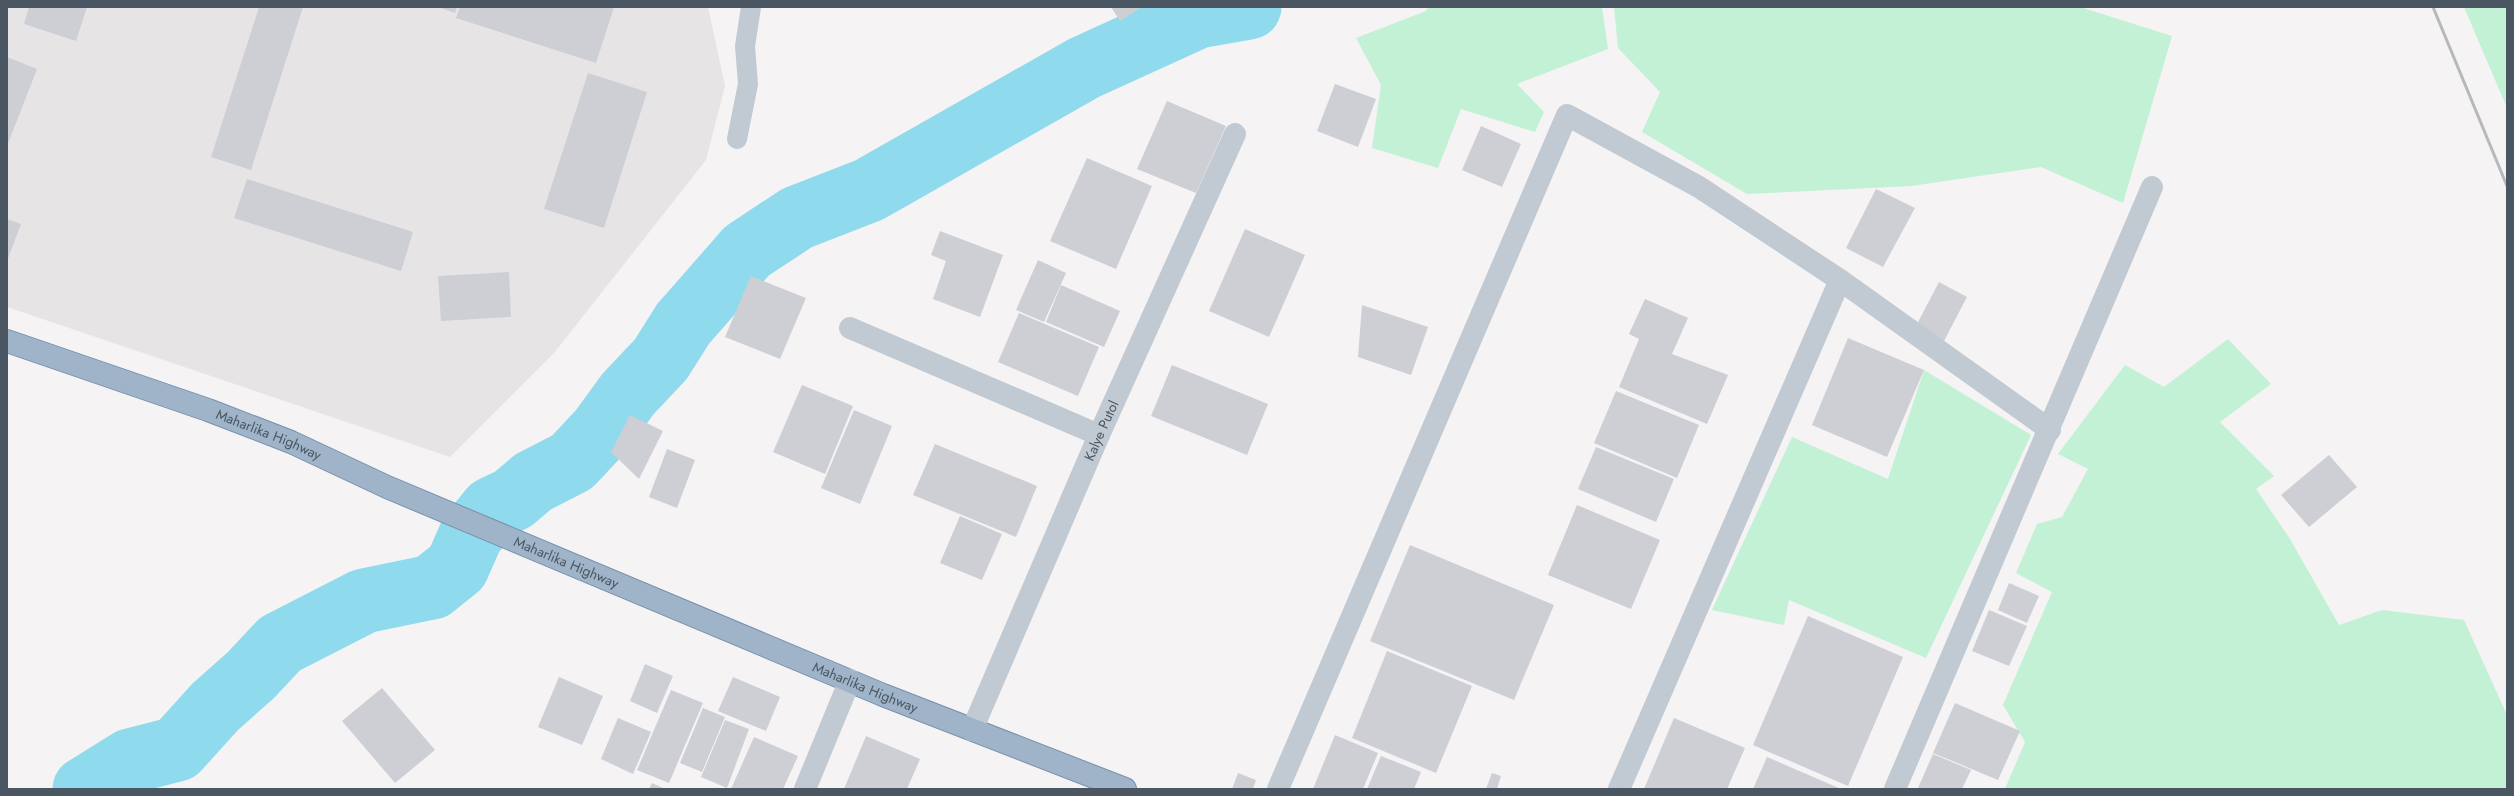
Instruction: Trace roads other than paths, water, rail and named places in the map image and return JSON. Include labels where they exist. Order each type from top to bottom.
[{"type":"highway","name":"Maharlika Highway","points":[[7,340],[208,410],[291,442],[387,487],[539,549],[850,680],[972,730],[1125,789]]},
{"type":"street","points":[[1278,789],[1567,115],[1699,187],[1840,280],[2050,430]]},
{"type":"street","name":"Kalye Putol","points":[[972,730],[1098,435],[1234,134]]},
{"type":"street","points":[[1895,789],[2050,430],[2152,187]]},
{"type":"street","points":[[1619,789],[1840,280]]},
{"type":"street","points":[[850,328],[1098,435]]},
{"type":"street","points":[[805,789],[850,680]]},
{"type":"lane","points":[[737,139],[748,84],[744,46],[751,7]]},
{"type":"waterway","points":[[85,789],[130,761],[177,749],[215,707],[251,675],[280,644],[364,601],[432,587],[457,567],[471,535],[492,509],[513,499],[533,482],[572,462],[601,431],[628,394],[661,359],[683,324],[747,251],[797,218],[869,190],[1084,68],[1198,16],[1249,7]]},
{"type":"railway","points":[[2433,7],[2507,186]]}]
